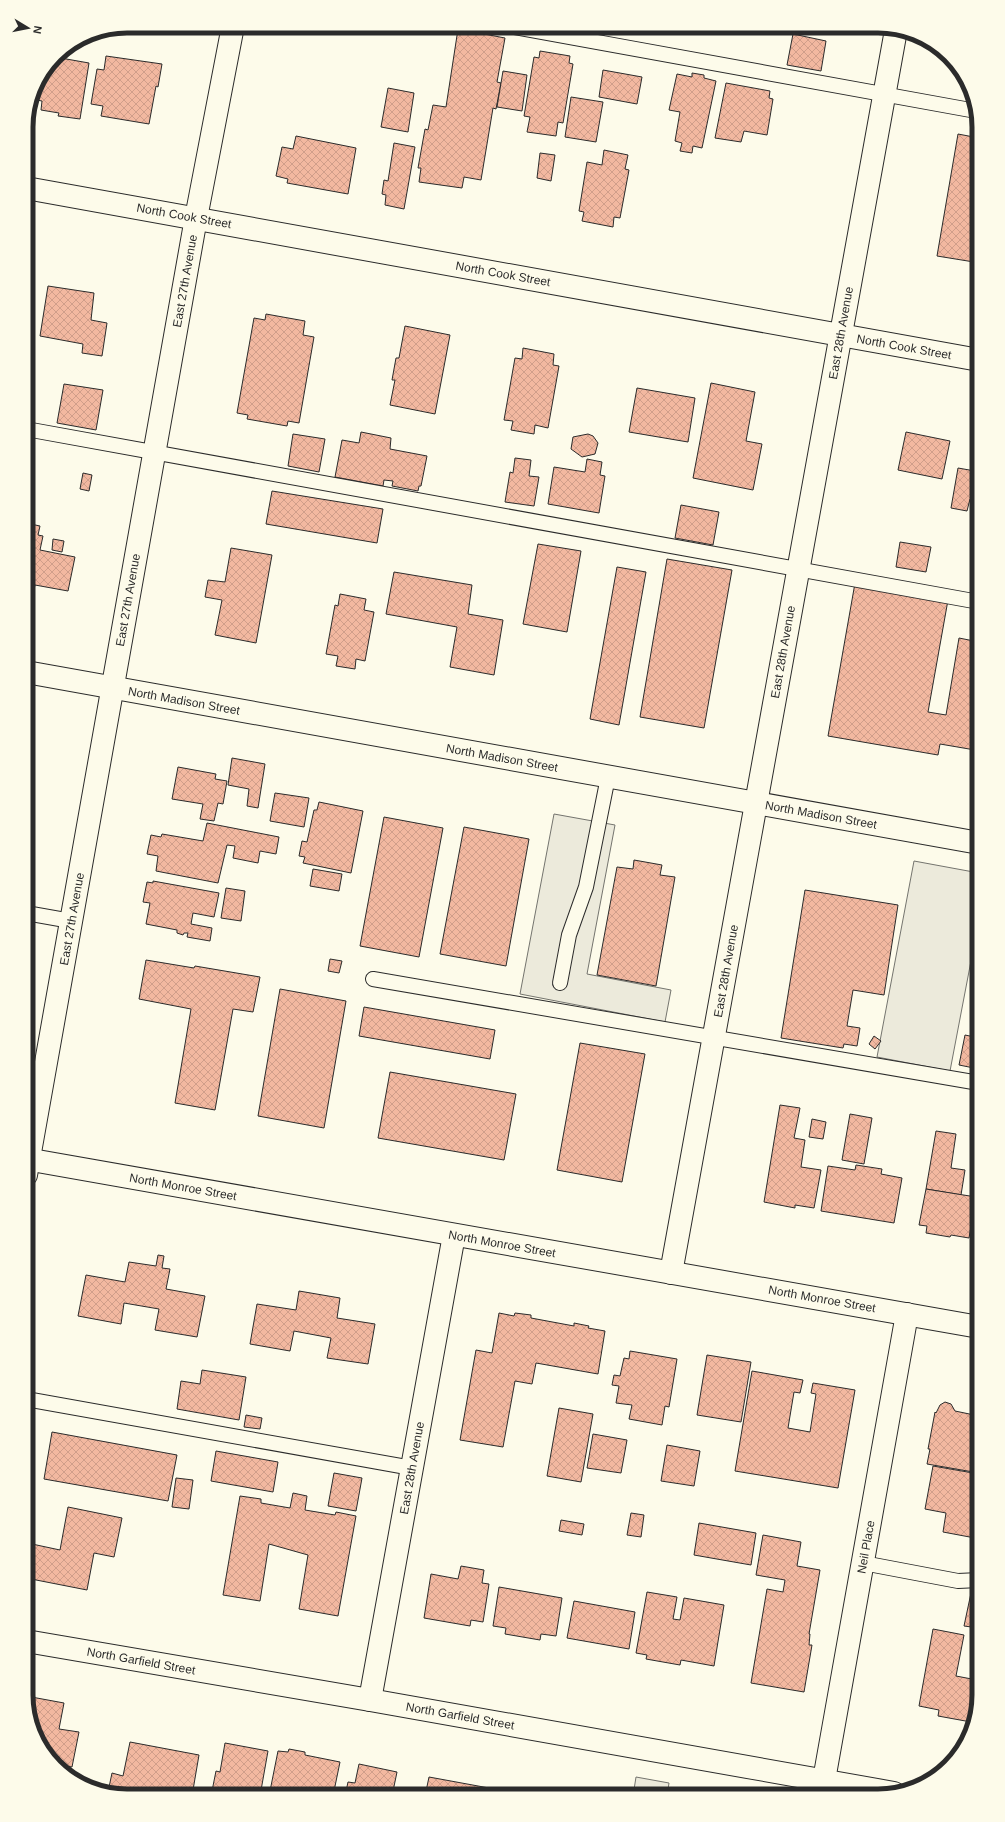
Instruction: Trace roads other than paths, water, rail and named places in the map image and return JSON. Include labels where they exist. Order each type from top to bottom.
[{"type":"street","name":"East 27th Avenue","points":[[33,1131],[196,218],[232,33]]},
{"type":"street","name":"East 28th Avenue","points":[[670,1273],[895,35]]},
{"type":"street","name":"North Cook Street","points":[[33,189],[972,359]]},
{"type":"street","name":"North Madison Street","points":[[33,673],[972,842]]},
{"type":"street","name":"North Monroe Street","points":[[33,1165],[454,1235],[972,1326]]},
{"type":"street","name":"East 28th Avenue","points":[[370,1700],[454,1235]]},
{"type":"street","name":"Neil Place","points":[[824,1780],[907,1314]]},
{"type":"street","name":"North Garfield Street","points":[[33,1642],[872,1789]]},
{"type":"lane","points":[[547,33],[970,110]]},
{"type":"lane","points":[[33,430],[972,601]]},
{"type":"lane","points":[[560,983],[569,935],[586,888],[608,777]]},
{"type":"lane","points":[[33,914],[71,921]]},
{"type":"lane","points":[[373,980],[972,1081]]},
{"type":"lane","points":[[33,1400],[412,1468]]},
{"type":"lane","points":[[863,1563],[958,1581],[972,1580]]}]
